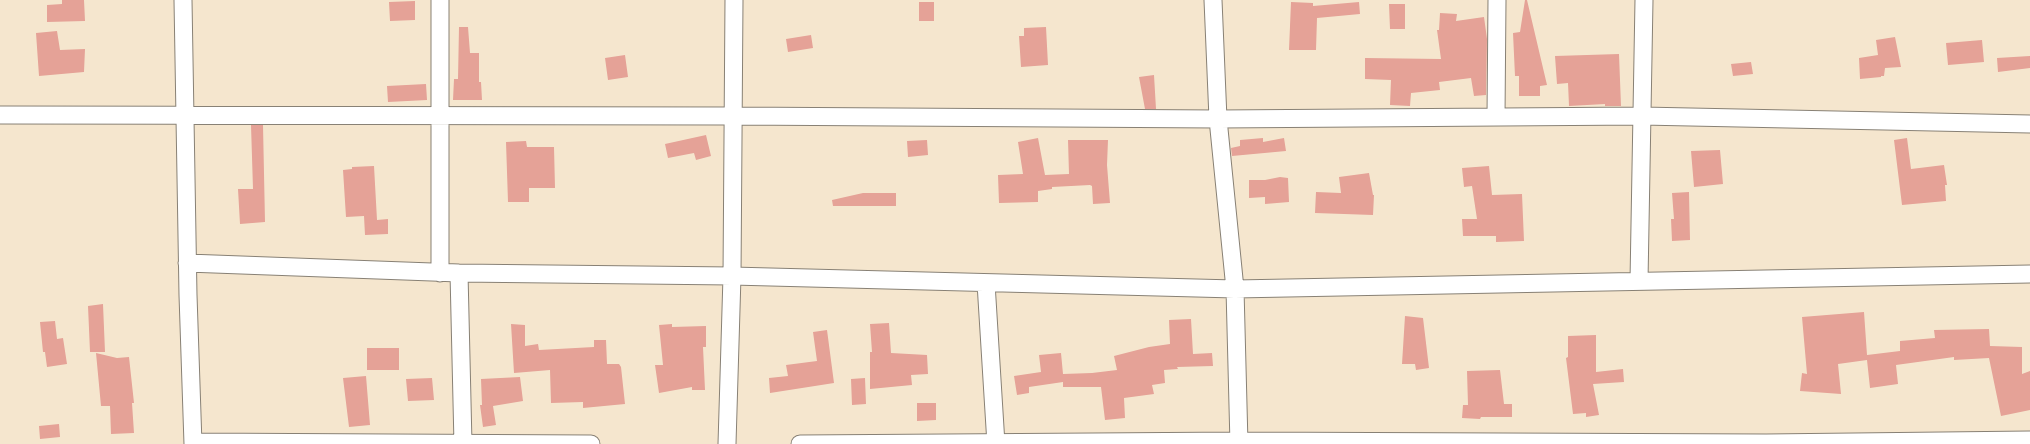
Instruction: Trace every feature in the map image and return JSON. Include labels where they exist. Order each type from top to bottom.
[{"type":"street","points":[[183,0],[187,263],[193,443],[591,444]]},
{"type":"street","points":[[440,0],[440,273]]},
{"type":"street","points":[[727,444],[732,276],[734,0]]},
{"type":"street","points":[[1213,0],[1218,119],[1235,289],[1239,442]]},
{"type":"street","points":[[1496,117],[1497,0]]},
{"type":"street","points":[[1639,281],[1644,0]]},
{"type":"street","points":[[0,115],[734,116],[1218,119],[1642,116],[2030,124]]},
{"type":"street","points":[[187,263],[440,273],[732,276],[1235,289],[2030,274]]},
{"type":"street","points":[[459,273],[464,444]]},
{"type":"street","points":[[986,283],[996,443]]},
{"type":"street","points":[[800,444],[1239,442],[1766,444],[2030,440]]},
{"type":"building","points":[[62,0],[84,0],[85,21],[47,22],[47,5],[62,4]]},
{"type":"building","points":[[1525,0],[1527,0],[1547,85],[1540,86],[1540,96],[1519,96],[1519,76],[1515,76],[1513,33],[1520,32]]},
{"type":"building","points":[[415,1],[415,20],[390,21],[389,2]]},
{"type":"building","points":[[919,2],[934,2],[934,21],[919,21]]},
{"type":"building","points":[[1291,2],[1313,3],[1313,6],[1359,2],[1360,14],[1317,18],[1316,50],[1289,50]]},
{"type":"building","points":[[1389,4],[1405,4],[1405,29],[1390,29]]},
{"type":"building","points":[[1440,13],[1457,14],[1456,21],[1484,17],[1487,39],[1486,95],[1474,96],[1471,78],[1439,82],[1440,90],[1411,93],[1410,106],[1390,105],[1391,80],[1365,79],[1365,58],[1441,59],[1437,30],[1439,30]]},
{"type":"building","points":[[459,27],[468,27],[470,53],[479,53],[479,82],[481,82],[482,100],[453,100],[454,79],[458,79]]},
{"type":"building","points":[[1046,27],[1048,65],[1021,67],[1019,36],[1024,36],[1024,28]]},
{"type":"building","points":[[57,31],[60,50],[85,49],[84,72],[39,76],[36,33]]},
{"type":"building","points":[[811,35],[813,48],[788,52],[786,39]]},
{"type":"building","points":[[1895,37],[1901,67],[1885,68],[1884,76],[1881,77],[1860,79],[1859,58],[1878,55],[1876,40]]},
{"type":"building","points":[[1982,40],[1984,62],[1948,65],[1946,43]]},
{"type":"building","points":[[1619,54],[1621,106],[1605,106],[1605,104],[1569,106],[1568,83],[1557,84],[1555,56]]},
{"type":"building","points":[[625,55],[628,77],[608,80],[605,58]]},
{"type":"building","points":[[2030,56],[2030,68],[1998,72],[1997,58]]},
{"type":"building","points":[[1751,62],[1753,74],[1733,76],[1731,64]]},
{"type":"building","points":[[1154,75],[1156,109],[1145,109],[1139,77]]},
{"type":"building","points":[[426,84],[427,100],[388,102],[387,86]]},
{"type":"building","points":[[251,125],[263,125],[265,222],[240,224],[238,189],[253,189]]},
{"type":"building","points":[[706,135],[711,156],[696,160],[694,153],[668,158],[665,144]]},
{"type":"building","points":[[1038,138],[1045,175],[1069,174],[1068,140],[1108,140],[1107,165],[1110,203],[1093,204],[1092,186],[1090,185],[1052,187],[1052,189],[1038,191],[1038,202],[999,203],[998,175],[1023,174],[1018,142]]},
{"type":"building","points":[[1263,138],[1263,142],[1284,138],[1286,151],[1232,156],[1231,148],[1240,146],[1240,140]]},
{"type":"building","points":[[1907,138],[1911,169],[1944,165],[1947,185],[1945,185],[1946,201],[1902,205],[1894,140]]},
{"type":"building","points":[[927,140],[928,155],[908,157],[907,141]]},
{"type":"building","points":[[526,141],[527,147],[554,147],[555,188],[529,188],[529,202],[508,202],[506,142]]},
{"type":"building","points":[[1720,150],[1723,184],[1694,187],[1691,151]]},
{"type":"building","points":[[374,166],[377,220],[388,219],[388,234],[365,235],[364,216],[346,217],[343,170],[352,169],[352,167]]},
{"type":"building","points":[[1489,166],[1492,195],[1522,194],[1524,241],[1496,242],[1496,236],[1463,236],[1462,219],[1477,219],[1472,186],[1464,187],[1462,168]]},
{"type":"building","points":[[1369,173],[1374,195],[1373,215],[1315,213],[1316,192],[1341,193],[1339,177]]},
{"type":"building","points":[[1280,177],[1288,178],[1289,202],[1265,204],[1265,197],[1249,198],[1249,180],[1265,180]]},
{"type":"building","points":[[1689,192],[1690,240],[1672,241],[1671,219],[1674,219],[1672,193]]},
{"type":"building","points":[[863,193],[896,193],[896,206],[833,206],[832,200]]},
{"type":"building","points":[[103,304],[105,352],[90,352],[88,306]]},
{"type":"building","points":[[1864,312],[1867,355],[1900,351],[1900,341],[1935,338],[1934,330],[1989,329],[1990,346],[2022,347],[2022,374],[2030,371],[2030,410],[2001,416],[1989,358],[1954,360],[1954,357],[1896,365],[1898,384],[1870,388],[1867,360],[1838,364],[1841,394],[1800,391],[1802,373],[1807,374],[1802,317]]},
{"type":"building","points":[[1405,316],[1423,318],[1429,368],[1416,370],[1415,364],[1402,364]]},
{"type":"building","points":[[1191,319],[1193,354],[1212,353],[1213,366],[1177,367],[1178,369],[1164,370],[1165,383],[1152,385],[1154,394],[1124,398],[1125,418],[1105,420],[1101,387],[1063,387],[1063,382],[1029,387],[1029,393],[1017,395],[1014,376],[1041,372],[1039,355],[1061,353],[1063,374],[1117,370],[1114,356],[1149,347],[1170,344],[1169,320]]},
{"type":"building","points":[[55,321],[57,339],[63,338],[67,364],[47,367],[45,352],[43,352],[40,322]]},
{"type":"building","points":[[889,323],[891,353],[927,355],[928,374],[911,375],[912,385],[870,389],[870,352],[872,352],[870,324]]},
{"type":"building","points":[[511,324],[525,325],[525,346],[538,344],[539,350],[594,347],[594,340],[606,340],[607,364],[619,364],[621,367],[625,404],[583,408],[583,402],[551,403],[550,370],[514,373]]},
{"type":"building","points":[[672,324],[672,327],[706,326],[706,347],[703,347],[705,390],[692,390],[692,387],[659,393],[655,365],[663,365],[659,325]]},
{"type":"building","points":[[827,330],[834,383],[770,393],[769,378],[788,376],[786,365],[817,361],[813,332]]},
{"type":"building","points":[[1596,335],[1596,372],[1623,369],[1624,382],[1593,384],[1599,415],[1586,417],[1586,413],[1573,414],[1566,358],[1568,357],[1568,336]]},
{"type":"building","points":[[367,348],[399,348],[399,370],[367,370]]},
{"type":"building","points":[[96,353],[117,358],[129,357],[134,403],[132,403],[134,433],[111,434],[110,406],[101,406]]},
{"type":"building","points":[[1500,370],[1504,404],[1512,404],[1512,417],[1481,417],[1480,419],[1462,418],[1463,405],[1468,405],[1467,371]]},
{"type":"building","points":[[366,376],[370,425],[349,427],[343,378]]},
{"type":"building","points":[[520,377],[523,401],[493,406],[496,425],[483,427],[480,405],[482,405],[481,379]]},
{"type":"building","points":[[432,378],[434,400],[408,401],[406,379]]},
{"type":"building","points":[[865,378],[866,404],[852,405],[851,379]]},
{"type":"building","points":[[917,403],[936,403],[936,420],[917,421]]},
{"type":"building","points":[[59,424],[60,437],[40,439],[39,426]]}]
